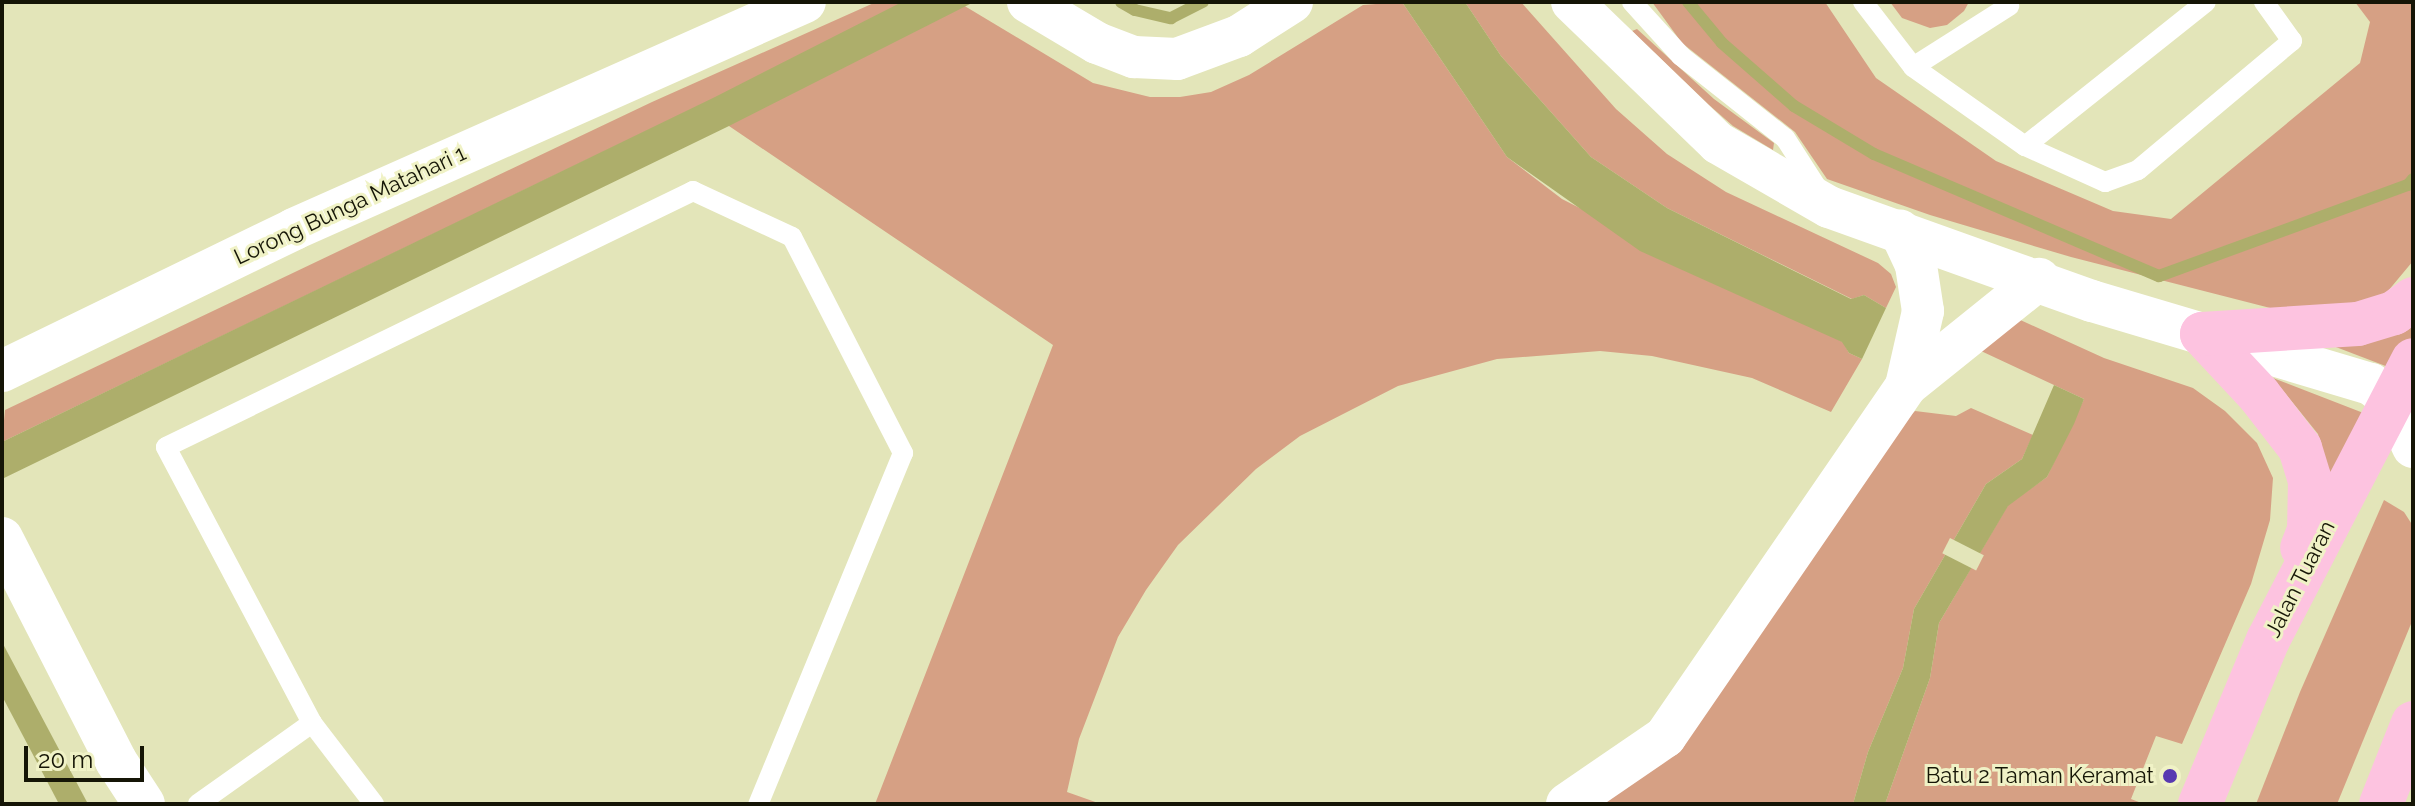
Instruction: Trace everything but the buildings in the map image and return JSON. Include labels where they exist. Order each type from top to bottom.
[{"type":"main road","points":[[2202,334],[2358,324],[2394,313],[2413,299]]},
{"type":"main road","points":[[2202,334],[2259,395],[2300,448],[2310,480],[2309,530],[2268,640]]},
{"type":"main road","name":"Jalan Tuaran","points":[[2200,804],[2268,640],[2413,360]]},
{"type":"main road","points":[[2381,804],[2413,723]]},
{"type":"street","points":[[701,47],[729,2]]},
{"type":"street","name":"Lorong Bunga Matahari 1","points":[[2,371],[294,229],[805,2]]},
{"type":"street","points":[[1028,2],[1097,43],[1134,57],[1177,59],[1239,36],[1292,2]]},
{"type":"street","points":[[1572,2],[1718,143],[1829,207],[2039,279],[2092,301],[2371,384],[2391,400],[2413,447]]},
{"type":"street","points":[[1900,231],[1916,265],[1923,311],[1906,386]]},
{"type":"street","points":[[1567,804],[1665,737],[1906,386],[2039,279]]},
{"type":"street","points":[[2,538],[116,761],[144,804]]},
{"type":"lane","points":[[1632,2],[1681,56],[1785,138],[1829,207]]},
{"type":"lane","points":[[1863,2],[1913,67],[2025,146],[2105,182],[2138,170],[2292,41],[2264,2]]},
{"type":"lane","points":[[2025,146],[2206,2]]},
{"type":"lane","points":[[1913,67],[2010,3]]},
{"type":"lane","points":[[374,804],[312,723],[166,447],[693,191],[792,237],[903,453],[758,804]]},
{"type":"lane","points":[[198,804],[312,723]]},
{"type":"shaded area","points":[[876,2],[958,2],[1093,83],[1150,97],[1180,97],[1211,92],[1249,75],[1363,5],[1402,2],[1507,157],[1562,199],[1843,342],[1849,353],[1862,359],[1831,412],[1752,378],[1652,356],[1600,351],[1497,359],[1398,386],[1300,436],[1256,469],[1178,545],[1118,637],[1079,739],[1067,792],[1101,804],[875,804],[1053,345],[729,126],[715,98],[2,442],[5,410],[652,102]]},
{"type":"shaded area","points":[[902,2],[974,2],[729,126],[2,479],[2,442],[715,97]]},
{"type":"shaded area","points":[[1402,2],[1465,2],[1501,56],[1591,157],[1667,208],[1851,299],[1864,295],[1886,308],[1862,359],[1849,353],[1842,342],[1640,251],[1507,157]]},
{"type":"shaded area","points":[[1465,2],[1521,2],[1616,109],[1667,154],[1726,192],[1878,263],[1891,274],[1896,287],[1886,308],[1864,295],[1852,299],[1667,208],[1591,157],[1501,56]]},
{"type":"shaded area","points":[[1652,2],[1825,2],[1876,78],[1996,161],[2113,211],[2171,219],[2360,63],[2370,22],[2355,2],[2413,2],[2413,261],[2388,291],[2368,305],[2282,311],[2071,257],[1930,215],[1827,179],[1795,132],[1682,43]]},
{"type":"shaded area","points":[[1890,2],[1969,2],[1964,11],[1947,25],[1930,28],[1902,18]]},
{"type":"shaded area","points":[[1637,29],[1714,99],[1774,143],[1773,150],[1733,126],[1709,105],[1632,31]]},
{"type":"shaded area","points":[[2016,318],[2104,358],[2193,388],[2225,411],[2257,443],[2273,478],[2270,520],[2251,584],[2182,744],[2156,736],[2131,799],[2144,804],[1885,804],[1930,678],[1939,623],[2008,505],[2047,477],[2084,399],[1981,351]]},
{"type":"shaded area","points":[[2413,324],[2413,340],[2396,370],[2328,344]]},
{"type":"shaded area","points":[[2273,378],[2366,414],[2331,481],[2318,434]]},
{"type":"shaded area","points":[[2054,385],[2084,399],[2074,424],[2047,477],[2008,506],[1939,623],[1930,678],[1885,804],[1853,804],[1868,752],[1903,668],[1914,609],[1986,484],[2022,459]]},
{"type":"shaded area","points":[[1971,408],[2033,435],[2022,459],[1986,484],[1914,609],[1903,668],[1868,752],[1853,804],[1589,804],[1883,441],[1915,411],[1956,416]]},
{"type":"shaded area","points":[[2384,500],[2404,512],[2413,526],[2413,619],[2337,804],[2256,804],[2300,692]]},
{"type":"shaded area","points":[[2,642],[88,804],[59,804],[2,696]]},
{"type":"pier","points":[[1950,538],[1984,555],[1976,570],[1942,553]]},
{"type":"waterway","points":[[1121,2],[1135,10],[1171,18],[1203,2]]},
{"type":"waterway","points":[[1688,2],[1722,43],[1794,106],[1874,154],[2159,276],[2408,185],[2413,179]]},
{"type":"place","name":"Batu 2 Taman Keramat","points":[[2170,776]]}]
